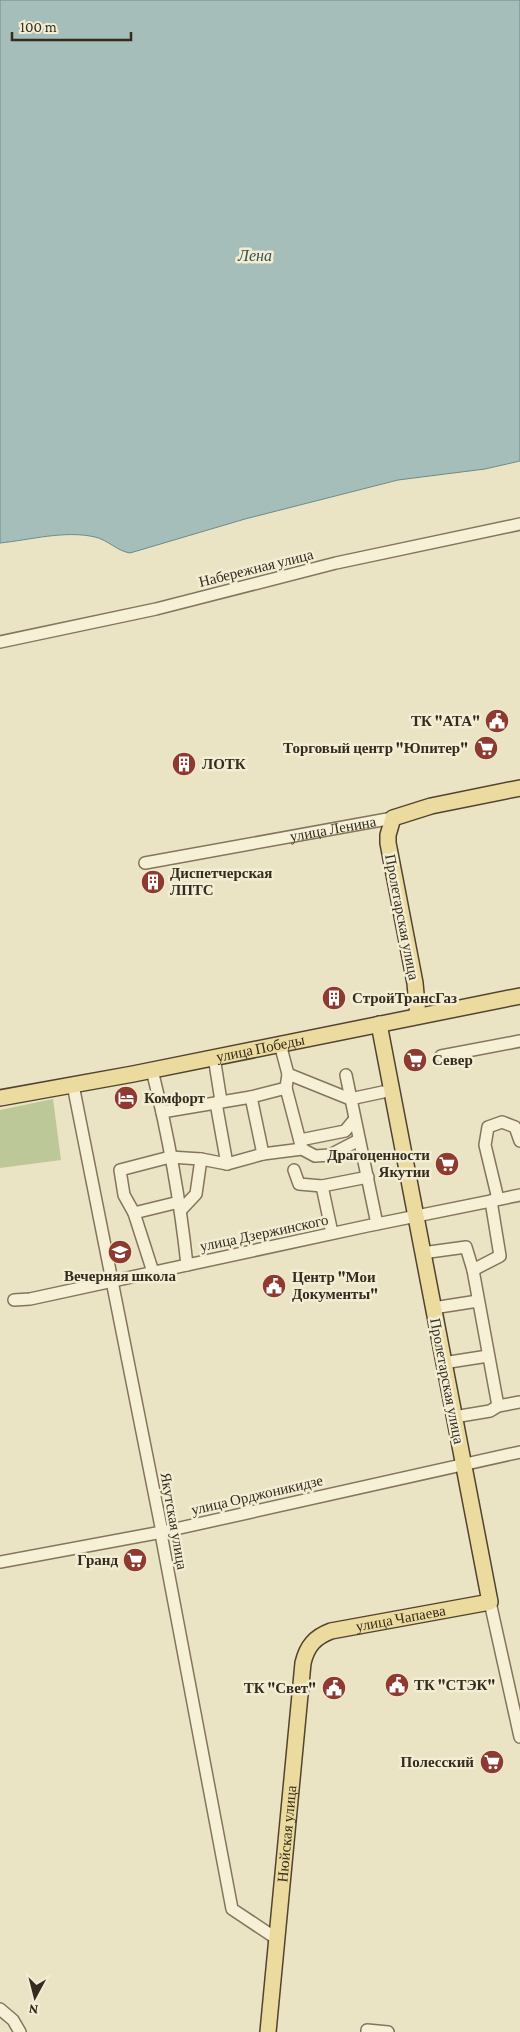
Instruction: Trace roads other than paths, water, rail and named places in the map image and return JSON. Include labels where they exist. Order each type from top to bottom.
[{"type":"main road","name":"улица Ленина","points":[[392,818],[431,806],[520,788]]},
{"type":"main road","name":"Пролетарская улица","points":[[392,818],[388,844],[415,982],[418,1016]]},
{"type":"main road","name":"улица Победы","points":[[0,1098],[73,1086],[520,996]]},
{"type":"main road","name":"Пролетарская улица","points":[[379,1024],[490,1602]]},
{"type":"main road","name":"улица Чапаева","points":[[314,1640],[330,1631],[490,1602]]},
{"type":"main road","name":"Нюйская улица","points":[[268,2032],[303,1663],[309,1646],[314,1640]]},
{"type":"street","name":"Набережная улица","points":[[0,642],[156,609],[336,563],[520,524]]},
{"type":"street","name":"улица Ленина","points":[[145,862],[392,818]]},
{"type":"street","points":[[441,1056],[520,1041]]},
{"type":"street","points":[[280,1044],[288,1074],[286,1088],[301,1145],[315,1156],[330,1155],[359,1140]]},
{"type":"street","points":[[214,1057],[227,1164]]},
{"type":"street","points":[[152,1070],[180,1206],[187,1265]]},
{"type":"street","points":[[288,1074],[350,1099],[383,1092]]},
{"type":"street","points":[[346,1074],[377,1224]]},
{"type":"street","name":"Якутская улица","points":[[73,1086],[162,1532],[232,1909],[277,1939]]},
{"type":"street","points":[[162,1112],[251,1097],[286,1088]]},
{"type":"street","points":[[251,1097],[263,1154]]},
{"type":"street","points":[[153,1272],[134,1213],[124,1195],[120,1170],[170,1157],[201,1158],[227,1164],[301,1145],[345,1131],[354,1120]]},
{"type":"street","points":[[473,1270],[500,1256],[494,1200],[485,1145],[488,1127],[502,1122],[515,1126],[520,1141]]},
{"type":"street","points":[[134,1213],[180,1206],[196,1194],[201,1158]]},
{"type":"street","points":[[294,1170],[299,1184],[322,1186],[368,1177]]},
{"type":"street","points":[[322,1186],[332,1234]]},
{"type":"street","name":"улица Дзержинского","points":[[14,1300],[30,1299],[520,1195]]},
{"type":"street","points":[[422,1253],[466,1247],[473,1270],[498,1406]]},
{"type":"street","points":[[433,1308],[478,1301]]},
{"type":"street","points":[[443,1363],[488,1356]]},
{"type":"street","points":[[454,1416],[490,1411],[498,1406],[519,1402],[520,1415]]},
{"type":"street","name":"улица Орджоникидзе","points":[[0,1562],[162,1532],[520,1452]]},
{"type":"street","name":"Пролетарская улица","points":[[490,1602],[520,1737]]},
{"type":"street","points":[[0,2009],[13,2020],[20,2032]]},
{"type":"street","points":[[367,2031],[388,2032]]},
{"type":"water","name":"Лена","points":[[0,0],[520,0],[520,461],[485,469],[398,480],[245,519],[130,553],[100,538],[84,535],[48,536],[0,543]]},
{"type":"place","name":"ТК \"АТА\"","points":[[497,721]]},
{"type":"place","name":"Торговый центр \"Юпитер\"","points":[[486,748]]},
{"type":"place","name":"ЛОТК","points":[[184,764]]},
{"type":"place","name":"Диспетчерская ЛПТС","points":[[153,882]]},
{"type":"place","name":"СтройТрансГаз","points":[[334,998]]},
{"type":"place","name":"Север","points":[[415,1060]]},
{"type":"place","name":"Комфорт","points":[[126,1098]]},
{"type":"place","name":"Драгоценности Якутии","points":[[447,1164]]},
{"type":"place","name":"Вечерняя школа","points":[[120,1252]]},
{"type":"place","name":"Центр \"Мои Документы\"","points":[[274,1286]]},
{"type":"place","name":"Гранд","points":[[135,1560]]},
{"type":"place","name":"ТК \"СТЭК\"","points":[[397,1685]]},
{"type":"place","name":"ТК \"Свет\"","points":[[334,1688]]},
{"type":"place","name":"Полесский","points":[[492,1762]]}]
